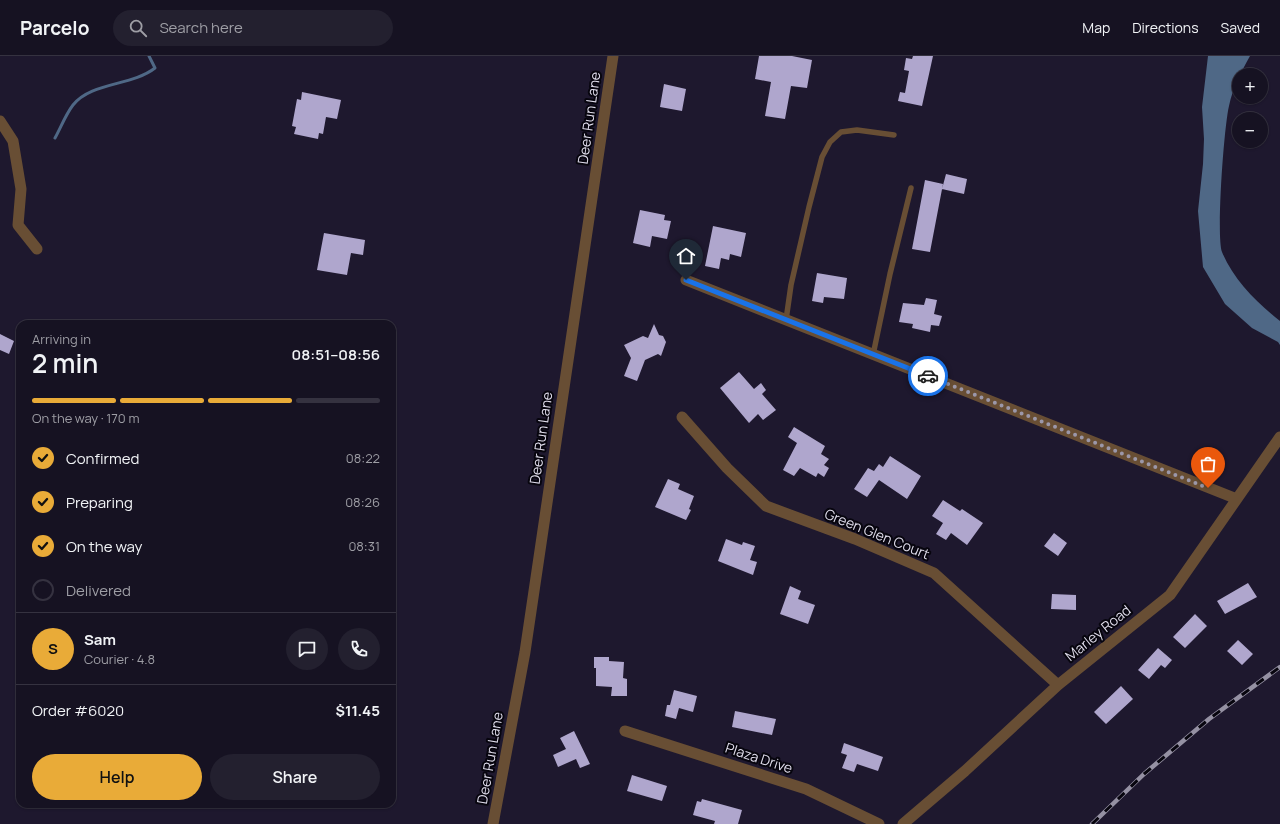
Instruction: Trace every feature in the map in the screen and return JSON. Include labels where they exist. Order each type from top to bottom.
[{"type":"street","name":"Deer Run Lane","points":[[493,824],[525,652],[613,56]]},
{"type":"street","points":[[0,121],[13,141],[20,189],[18,225],[37,249]]},
{"type":"street","points":[[686,280],[1237,499]]},
{"type":"street","name":"Green Glen Court","points":[[682,417],[727,468],[766,506],[855,539],[934,573],[1058,685]]},
{"type":"street","name":"Marley Road","points":[[903,824],[965,771],[1058,685],[1170,595],[1280,437]]},
{"type":"street","name":"Plaza Drive","points":[[625,731],[806,789],[879,824]]},
{"type":"lane","points":[[786,320],[791,285],[809,207],[822,157],[830,142],[841,132],[857,130],[894,135]]},
{"type":"lane","points":[[873,355],[890,274],[911,188]]},
{"type":"water","points":[[1208,56],[1250,56],[1243,68],[1232,68],[1232,96],[1227,117],[1221,180],[1220,242],[1222,252],[1232,272],[1246,290],[1280,321],[1280,345],[1278,342],[1252,328],[1225,304],[1203,267],[1198,211],[1204,139],[1202,107]]},
{"type":"building","points":[[759,56],[792,56],[812,60],[807,88],[791,86],[785,119],[765,116],[771,82],[755,79]]},
{"type":"building","points":[[913,56],[933,56],[922,106],[898,101],[900,92],[905,93],[909,71],[904,70],[906,58],[912,59]]},
{"type":"building","points":[[664,84],[686,89],[682,111],[660,107]]},
{"type":"building","points":[[302,92],[341,100],[337,119],[326,117],[323,134],[319,133],[318,139],[294,134],[296,127],[292,126],[297,99],[301,100]]},
{"type":"building","points":[[946,174],[967,179],[964,194],[942,189]]},
{"type":"building","points":[[925,180],[943,184],[930,252],[912,249]]},
{"type":"building","points":[[640,210],[665,215],[664,220],[671,221],[667,239],[652,236],[650,247],[633,243]]},
{"type":"building","points":[[713,226],[746,233],[741,257],[730,254],[729,260],[721,258],[719,269],[705,266]]},
{"type":"building","points":[[324,233],[365,240],[363,255],[351,253],[347,275],[317,270]]},
{"type":"building","points":[[817,273],[847,278],[844,299],[824,297],[823,303],[812,301]]},
{"type":"building","points":[[926,298],[937,300],[934,314],[942,316],[939,326],[931,325],[930,332],[912,328],[913,324],[899,322],[903,303],[924,305]]},
{"type":"building","points":[[654,324],[659,335],[663,336],[666,342],[661,356],[658,354],[645,360],[637,381],[624,376],[631,358],[624,345],[643,336],[648,338]]},
{"type":"building","points":[[0,334],[14,341],[9,354],[0,350]]},
{"type":"building","points":[[739,372],[754,389],[761,383],[766,390],[762,394],[776,410],[763,420],[758,414],[749,423],[720,388]]},
{"type":"building","points":[[794,427],[825,446],[821,454],[829,459],[824,465],[829,468],[824,477],[818,473],[816,477],[800,468],[794,476],[783,470],[797,443],[788,437]]},
{"type":"building","points":[[890,456],[921,476],[907,499],[879,480],[867,497],[854,489],[868,468],[874,471],[879,464],[883,467]]},
{"type":"building","points":[[668,479],[680,484],[678,489],[694,496],[689,509],[691,510],[686,520],[655,507]]},
{"type":"building","points":[[943,500],[960,511],[962,509],[983,523],[967,545],[951,533],[946,540],[936,534],[943,523],[932,516]]},
{"type":"building","points":[[1054,533],[1067,543],[1058,556],[1044,546]]},
{"type":"building","points":[[726,539],[742,545],[743,542],[755,546],[750,560],[757,562],[753,575],[718,561]]},
{"type":"building","points":[[1248,583],[1257,597],[1225,614],[1217,601]]},
{"type":"building","points":[[790,586],[801,591],[798,599],[815,605],[808,624],[780,614]]},
{"type":"building","points":[[1052,594],[1076,595],[1076,610],[1051,609]]},
{"type":"building","points":[[1195,614],[1207,626],[1185,648],[1173,637]]},
{"type":"building","points":[[1238,640],[1253,654],[1242,665],[1227,651]]},
{"type":"building","points":[[1158,648],[1172,660],[1165,668],[1161,665],[1149,679],[1138,670]]},
{"type":"building","points":[[594,657],[609,657],[609,661],[624,662],[623,678],[627,679],[627,696],[611,696],[612,687],[596,686],[596,668],[594,668]]},
{"type":"building","points":[[1121,686],[1133,699],[1106,724],[1094,712]]},
{"type":"building","points":[[674,690],[697,696],[693,712],[679,708],[676,719],[665,716],[667,705],[670,705]]},
{"type":"building","points":[[735,711],[776,719],[772,735],[732,727]]},
{"type":"building","points":[[574,731],[590,764],[580,768],[576,759],[558,767],[553,755],[566,749],[560,738]]},
{"type":"building","points":[[844,743],[883,757],[878,771],[857,764],[854,772],[842,768],[847,755],[841,753]]},
{"type":"building","points":[[632,775],[667,786],[662,801],[627,791]]},
{"type":"building","points":[[702,799],[742,810],[738,824],[714,824],[715,821],[693,815],[697,801],[701,802]]},
{"type":"waterway","points":[[55,138],[70,109],[81,98],[90,92],[146,74],[155,68],[149,56]]},
{"type":"railway","points":[[1092,824],[1144,774],[1209,719],[1280,667]]},
{"type":"way so far","points":[[928,376],[1208,488]]},
{"type":"route","points":[[686,280],[928,376]]}]
